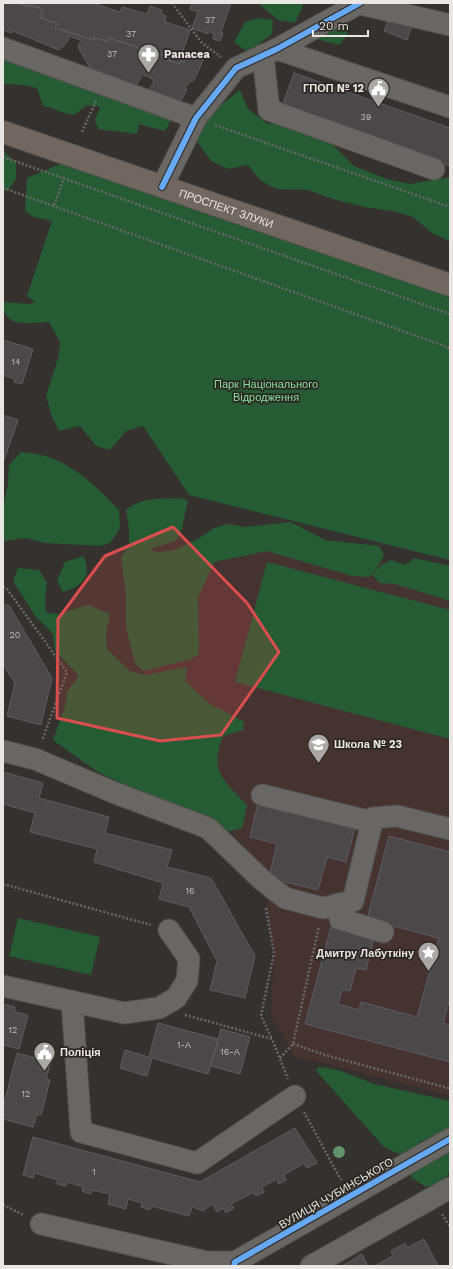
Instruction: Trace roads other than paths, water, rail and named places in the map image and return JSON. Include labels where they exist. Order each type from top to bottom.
[{"type":"main road","name":"ПРОСПЕКТ ЗЛУКИ","points":[[3,132],[450,285]]},
{"type":"street","points":[[162,187],[196,118],[236,68],[270,52],[358,3],[450,25]]},
{"type":"street","points":[[3,48],[196,118]]},
{"type":"street","points":[[270,52],[450,107]]},
{"type":"street","points":[[270,52],[269,110],[434,169]]},
{"type":"street","points":[[3,751],[35,759],[115,793],[208,828],[261,879],[285,898],[330,906],[353,901],[373,818],[397,816],[450,829]]},
{"type":"street","points":[[262,795],[372,822]]},
{"type":"street","points":[[330,906],[340,919],[383,932]]},
{"type":"street","points":[[3,986],[124,1013],[159,1008],[176,998],[187,981],[189,960],[169,930]]},
{"type":"street","points":[[72,1001],[81,1132],[197,1163],[295,1096]]},
{"type":"street","name":"ВУЛИЦЯ ЧУБИНСЬКОГО","points":[[235,1264],[450,1139]]},
{"type":"street","points":[[311,1266],[450,1188]]},
{"type":"street","points":[[41,1224],[207,1262],[235,1264]]},
{"type":"place","name":"Panacea","points":[[149,74]]},
{"type":"place","name":"ГПОП № 12","points":[[379,108]]},
{"type":"place","name":"Школа № 23","points":[[319,764]]},
{"type":"place","name":"Дмитру Лабуткіну","points":[[429,972]]},
{"type":"place","name":"Поліція","points":[[45,1072]]},
{"type":"park label","name":"Парк Національного Відродження","points":[[266,390]]}]
